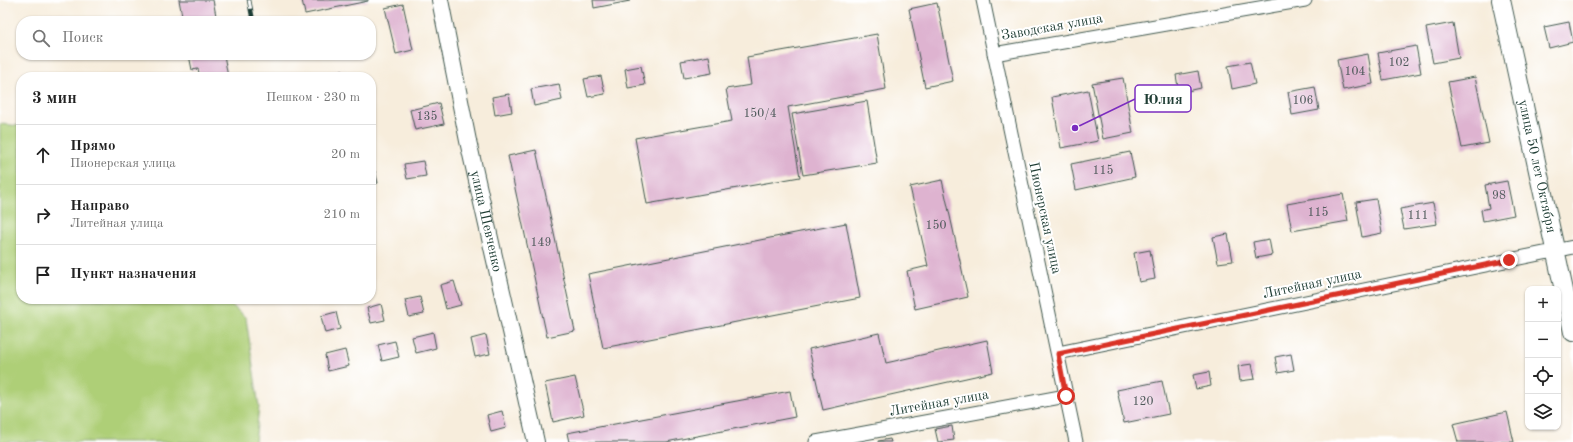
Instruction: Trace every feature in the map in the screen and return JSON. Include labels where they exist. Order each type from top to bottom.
[{"type":"main road","name":"улица 50 лет Октября","points":[[1501,0],[1573,332]]},
{"type":"street","name":"улица Шевченко","points":[[440,0],[468,141],[536,442]]},
{"type":"street","name":"Пионерская улица","points":[[983,0],[1076,442]]},
{"type":"street","name":"Заводская улица","points":[[994,54],[1305,0]]},
{"type":"street","name":"Литейная улица","points":[[1058,354],[1573,247]]},
{"type":"street","name":"Литейная улица","points":[[816,442],[1066,396]]},
{"type":"green space","points":[[0,124],[16,126],[16,304],[231,304],[246,318],[259,407],[255,442],[0,442]]},
{"type":"building","points":[[179,0],[213,0],[216,16],[182,16]]},
{"type":"building","points":[[302,0],[368,0],[368,1],[305,14]]},
{"type":"building","points":[[593,0],[630,0],[630,1],[594,8]]},
{"type":"building","points":[[937,3],[953,81],[925,87],[909,9]]},
{"type":"building","points":[[403,4],[413,50],[396,54],[385,8]]},
{"type":"building","points":[[1569,22],[1573,42],[1549,48],[1544,27]]},
{"type":"building","points":[[1453,23],[1459,58],[1433,63],[1426,28]]},
{"type":"building","points":[[877,34],[886,89],[788,107],[800,177],[647,204],[635,138],[732,121],[726,89],[751,85],[747,57]]},
{"type":"building","points":[[1416,46],[1421,73],[1383,80],[1378,53]]},
{"type":"building","points":[[1368,54],[1373,84],[1343,90],[1337,60]]},
{"type":"building","points":[[709,56],[712,73],[684,78],[681,61]]},
{"type":"building","points":[[190,60],[225,60],[227,72],[199,72],[198,69],[192,70]]},
{"type":"building","points":[[1250,62],[1255,84],[1232,89],[1228,66]]},
{"type":"building","points":[[641,66],[645,85],[628,88],[625,69]]},
{"type":"building","points":[[1198,71],[1201,88],[1179,93],[1176,75]]},
{"type":"building","points":[[601,76],[605,94],[588,97],[584,79]]},
{"type":"building","points":[[1475,77],[1489,143],[1462,148],[1448,82]]},
{"type":"building","points":[[1123,78],[1133,133],[1103,139],[1092,83]]},
{"type":"building","points":[[559,84],[562,100],[534,106],[531,89]]},
{"type":"building","points":[[1315,87],[1319,110],[1292,115],[1288,92]]},
{"type":"building","points":[[1088,90],[1098,141],[1061,148],[1052,97]]},
{"type":"building","points":[[509,94],[512,112],[495,115],[492,97]]},
{"type":"building","points":[[867,101],[877,163],[803,175],[792,114]]},
{"type":"building","points":[[439,103],[444,124],[415,130],[410,110]]},
{"type":"building","points":[[536,150],[575,331],[547,337],[508,156]]},
{"type":"building","points":[[1130,152],[1135,177],[1076,190],[1071,164]]},
{"type":"building","points":[[423,161],[426,176],[407,179],[404,164]]},
{"type":"building","points":[[942,180],[968,297],[915,309],[907,271],[928,266],[910,187]]},
{"type":"building","points":[[1507,181],[1514,215],[1483,221],[1481,210],[1489,208],[1485,185]]},
{"type":"building","points":[[1343,194],[1348,221],[1292,231],[1287,204]]},
{"type":"building","points":[[1376,199],[1382,233],[1362,237],[1356,202]]},
{"type":"building","points":[[1433,203],[1437,224],[1404,229],[1400,209]]},
{"type":"building","points":[[846,223],[860,298],[603,348],[588,274]]},
{"type":"building","points":[[1228,234],[1233,261],[1218,263],[1213,237]]},
{"type":"building","points":[[1269,239],[1272,255],[1256,258],[1253,242]]},
{"type":"building","points":[[1150,250],[1155,279],[1139,282],[1134,253]]},
{"type":"building","points":[[454,281],[461,305],[446,309],[440,285]]},
{"type":"building","points":[[420,297],[424,314],[409,317],[405,300]]},
{"type":"building","points":[[381,304],[385,320],[371,323],[367,308]]},
{"type":"building","points":[[336,312],[340,329],[325,333],[321,316]]},
{"type":"building","points":[[433,332],[436,348],[416,353],[412,337]]},
{"type":"building","points":[[879,333],[886,363],[987,340],[993,372],[823,410],[809,349]]},
{"type":"building","points":[[486,335],[490,354],[475,357],[471,339]]},
{"type":"building","points":[[395,341],[399,357],[382,361],[378,345]]},
{"type":"building","points":[[345,350],[349,366],[328,371],[325,355]]},
{"type":"building","points":[[1291,354],[1294,370],[1278,373],[1275,357]]},
{"type":"building","points":[[1252,364],[1255,379],[1240,381],[1238,366]]},
{"type":"building","points":[[1209,372],[1211,386],[1196,389],[1193,375]]},
{"type":"building","points":[[575,377],[584,415],[553,422],[545,383]]},
{"type":"building","points":[[1162,381],[1169,414],[1124,423],[1117,390]]},
{"type":"building","points":[[790,391],[795,417],[666,442],[569,442],[567,433]]},
{"type":"building","points":[[502,411],[506,428],[491,432],[487,415]]},
{"type":"building","points":[[1507,412],[1514,442],[1458,442],[1453,424]]},
{"type":"building","points":[[952,426],[954,440],[938,442],[935,429]]},
{"type":"building","points":[[890,439],[891,442],[878,442],[878,441]]},
{"type":"railway","points":[[249,0],[252,16]]},
{"type":"place","name":"Юлия","points":[[1075,128]]},
{"type":"route","points":[[1066,396],[1058,354],[1509,260]]}]
